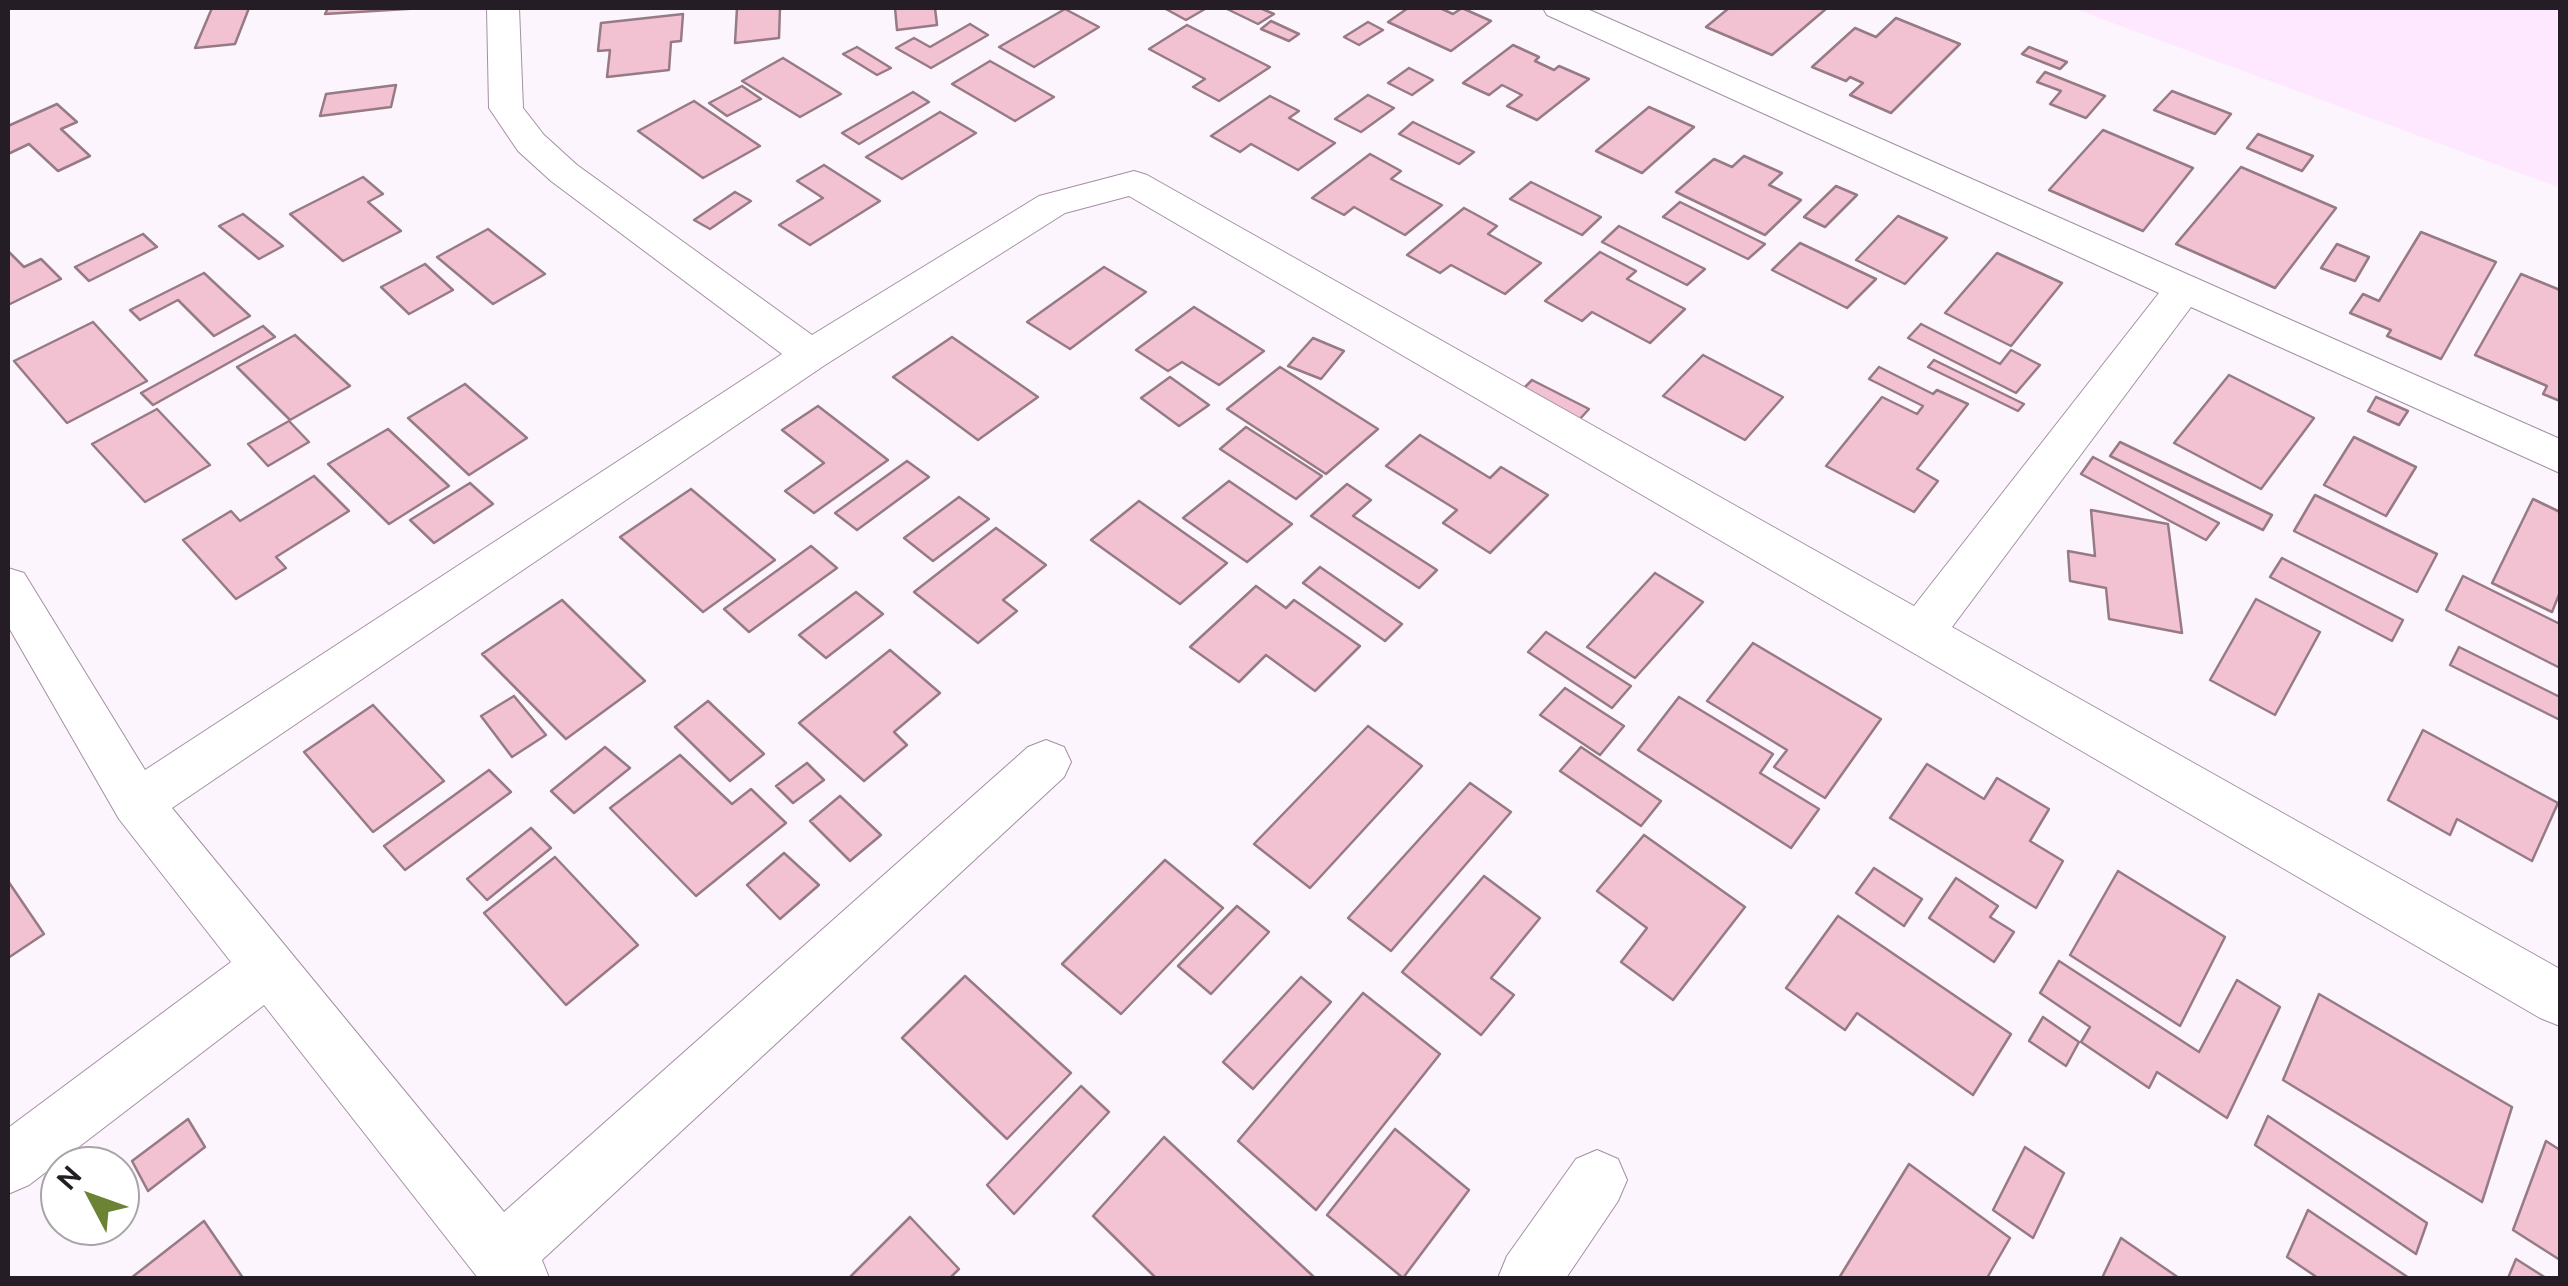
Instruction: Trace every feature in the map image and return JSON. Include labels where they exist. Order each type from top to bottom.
[{"type":"street","points":[[503,8],[500,18],[506,108],[531,142],[564,173],[811,355]]},
{"type":"street","points":[[1559,8],[2560,457]]},
{"type":"street","points":[[137,804],[811,355],[1052,204],[1134,183],[2560,999]]},
{"type":"street","points":[[1922,631],[2185,288]]},
{"type":"street","points":[[8,586],[137,804],[509,1267],[1046,762]]},
{"type":"street","points":[[8,1164],[268,969]]},
{"type":"street","points":[[1529,1278],[1597,1180]]},
{"type":"shaded area","points":[[2072,8],[2560,8],[2560,188]]},
{"type":"building","points":[[212,8],[249,8],[235,44],[195,48]]},
{"type":"building","points":[[328,8],[423,8],[325,14]]},
{"type":"building","points":[[737,8],[780,8],[779,38],[735,43]]},
{"type":"building","points":[[895,8],[935,8],[937,25],[897,30]]},
{"type":"building","points":[[1164,8],[1202,8],[1205,9],[1186,20]]},
{"type":"building","points":[[1225,8],[1260,8],[1274,14],[1258,24]]},
{"type":"building","points":[[1408,8],[1440,8],[1453,14],[1462,8],[1491,21],[1451,51],[1388,22]]},
{"type":"building","points":[[1729,8],[1827,8],[1772,55],[1706,27]]},
{"type":"building","points":[[1065,9],[1099,27],[1034,67],[999,47]]},
{"type":"building","points":[[683,14],[681,41],[671,42],[669,70],[607,77],[610,50],[598,51],[601,23]]},
{"type":"building","points":[[1896,18],[1960,44],[1891,113],[1850,95],[1863,83],[1850,77],[1846,81],[1812,67],[1855,28],[1876,37]]},
{"type":"building","points":[[1271,21],[1299,34],[1289,41],[1261,29]]},
{"type":"building","points":[[1368,22],[1383,30],[1359,45],[1344,37]]},
{"type":"building","points":[[970,24],[988,35],[931,68],[896,48],[914,38],[930,47]]},
{"type":"building","points":[[1187,25],[1270,67],[1219,101],[1193,87],[1205,79],[1149,49]]},
{"type":"building","points":[[1513,45],[1539,57],[1535,61],[1554,70],[1559,66],[1589,79],[1537,120],[1507,106],[1522,95],[1502,85],[1489,95],[1463,83]]},
{"type":"building","points":[[857,47],[891,68],[877,75],[843,54]]},
{"type":"building","points":[[2029,47],[2067,62],[2060,69],[2022,54]]},
{"type":"building","points":[[783,58],[841,94],[800,117],[742,81]]},
{"type":"building","points":[[990,61],[1054,97],[1015,121],[952,84]]},
{"type":"building","points":[[1409,68],[1433,80],[1412,95],[1388,83]]},
{"type":"building","points":[[2045,72],[2105,96],[2086,118],[2050,104],[2061,91],[2037,82]]},
{"type":"building","points":[[396,85],[391,107],[320,116],[326,94]]},
{"type":"building","points":[[742,86],[761,99],[727,116],[709,103]]},
{"type":"building","points":[[2172,91],[2231,114],[2215,134],[2154,110]]},
{"type":"building","points":[[913,92],[929,102],[859,144],[842,133]]},
{"type":"building","points":[[1368,95],[1394,108],[1361,132],[1335,119]]},
{"type":"building","points":[[1270,96],[1299,111],[1289,118],[1335,143],[1298,170],[1251,144],[1240,152],[1211,136]]},
{"type":"building","points":[[694,101],[760,146],[703,178],[638,131]]},
{"type":"building","points":[[57,104],[77,122],[61,129],[90,156],[58,171],[29,144],[8,154],[8,126]]},
{"type":"building","points":[[1649,107],[1694,127],[1642,173],[1596,151]]},
{"type":"building","points":[[940,112],[976,133],[902,179],[866,157]]},
{"type":"building","points":[[1413,122],[1474,152],[1459,164],[1399,134]]},
{"type":"building","points":[[2103,130],[2193,168],[2143,231],[2049,190]]},
{"type":"building","points":[[2258,134],[2313,156],[2302,171],[2247,148]]},
{"type":"building","points":[[1370,154],[1401,171],[1391,179],[1442,205],[1405,235],[1354,207],[1344,215],[1312,198]]},
{"type":"building","points":[[1744,156],[1782,173],[1769,185],[1801,200],[1765,235],[1676,192],[1714,159],[1732,167]]},
{"type":"building","points":[[824,165],[880,201],[810,245],[779,225],[823,198],[797,181]]},
{"type":"building","points":[[2241,167],[2336,208],[2275,288],[2176,244]]},
{"type":"building","points":[[363,177],[383,194],[368,202],[401,231],[343,261],[290,214]]},
{"type":"building","points":[[1531,182],[1601,217],[1582,235],[1510,199]]},
{"type":"building","points":[[1836,186],[1857,195],[1825,227],[1804,217]]},
{"type":"building","points":[[735,192],[751,201],[710,229],[694,220]]},
{"type":"building","points":[[1680,202],[1765,244],[1748,259],[1663,217]]},
{"type":"building","points":[[1464,208],[1497,226],[1488,234],[1541,263],[1505,294],[1451,265],[1440,273],[1407,255]]},
{"type":"building","points":[[243,214],[283,246],[259,259],[219,226]]},
{"type":"building","points":[[1898,216],[1947,238],[1905,284],[1856,260]]},
{"type":"building","points":[[1619,226],[1705,269],[1687,285],[1602,242]]},
{"type":"building","points":[[488,229],[545,274],[493,304],[437,257]]},
{"type":"building","points":[[2421,232],[2496,262],[2441,359],[2387,336],[2391,330],[2350,313],[2363,294],[2379,301]]},
{"type":"building","points":[[143,234],[157,247],[89,281],[75,267]]},
{"type":"building","points":[[1800,243],[1876,279],[1847,308],[1772,270]]},
{"type":"building","points":[[2337,244],[2369,257],[2355,281],[2321,268]]},
{"type":"building","points":[[8,251],[24,267],[41,259],[61,279],[8,305]]},
{"type":"building","points":[[1600,252],[1636,271],[1627,279],[1685,309],[1650,343],[1592,312],[1582,321],[1545,301]]},
{"type":"building","points":[[1997,253],[2062,283],[2011,346],[1945,313]]},
{"type":"building","points":[[425,264],[453,290],[409,314],[381,287]]},
{"type":"building","points":[[1104,267],[1146,292],[1070,349],[1027,322]]},
{"type":"building","points":[[204,273],[250,316],[214,336],[178,300],[140,320],[130,310]]},
{"type":"building","points":[[2521,274],[2560,290],[2560,401],[2543,394],[2547,386],[2475,355]]},
{"type":"building","points":[[1194,307],[1264,351],[1219,385],[1182,362],[1168,371],[1136,350]]},
{"type":"building","points":[[93,322],[147,381],[67,423],[14,361]]},
{"type":"building","points":[[1921,324],[2000,364],[2011,350],[2040,365],[2016,393],[1908,338]]},
{"type":"building","points":[[263,326],[275,337],[153,405],[141,393]]},
{"type":"building","points":[[295,335],[350,386],[290,420],[237,367]]},
{"type":"building","points":[[952,337],[1038,397],[978,440],[893,377]]},
{"type":"building","points":[[1313,338],[1344,351],[1321,379],[1288,366]]},
{"type":"building","points":[[1703,355],[1783,397],[1745,440],[1663,396]]},
{"type":"building","points":[[1934,360],[2024,404],[2018,411],[1928,367]]},
{"type":"building","points":[[1280,367],[1378,429],[1326,474],[1227,409]]},
{"type":"building","points":[[1879,367],[1933,394],[1937,390],[1968,404],[1917,469],[1938,481],[1914,512],[1826,466],[1882,397],[1917,414],[1923,406],[1869,379]]},
{"type":"building","points":[[2229,375],[2314,418],[2261,489],[2174,443]]},
{"type":"building","points":[[1170,377],[1209,405],[1179,426],[1141,398]]},
{"type":"building","points":[[1532,380],[1589,409],[1579,420],[1522,390]]},
{"type":"building","points":[[465,384],[527,438],[469,475],[408,418]]},
{"type":"building","points":[[2376,397],[2408,411],[2399,425],[2368,411]]},
{"type":"building","points":[[818,406],[888,460],[814,513],[785,491],[824,463],[782,430]]},
{"type":"building","points":[[157,409],[210,465],[145,502],[92,444]]},
{"type":"building","points":[[289,421],[309,442],[268,466],[248,444]]},
{"type":"building","points":[[1246,427],[1322,476],[1296,499],[1220,449]]},
{"type":"building","points":[[388,429],[449,486],[389,524],[328,464]]},
{"type":"building","points":[[1420,435],[1490,478],[1501,467],[1548,495],[1490,553],[1443,523],[1457,510],[1386,466]]},
{"type":"building","points":[[2354,437],[2416,467],[2386,516],[2324,485]]},
{"type":"building","points":[[2120,442],[2272,515],[2263,530],[2110,456]]},
{"type":"building","points":[[2093,457],[2219,523],[2206,540],[2081,474]]},
{"type":"building","points":[[907,461],[929,477],[857,530],[835,513]]},
{"type":"building","points":[[314,476],[349,511],[276,557],[286,568],[236,599],[183,540],[231,511],[240,521]]},
{"type":"building","points":[[1229,481],[1292,524],[1247,562],[1183,518]]},
{"type":"building","points":[[470,483],[493,504],[434,543],[410,520]]},
{"type":"building","points":[[1347,484],[1371,500],[1353,516],[1437,570],[1419,588],[1311,516]]},
{"type":"building","points":[[691,489],[775,560],[703,612],[620,537]]},
{"type":"building","points":[[2315,495],[2437,554],[2417,592],[2294,531]]},
{"type":"building","points":[[959,497],[989,519],[933,561],[904,538]]},
{"type":"building","points":[[2533,499],[2560,512],[2560,592],[2552,612],[2492,583]]},
{"type":"building","points":[[1139,501],[1227,563],[1180,604],[1091,540]]},
{"type":"building","points":[[2091,510],[2168,524],[2182,633],[2109,619],[2106,588],[2070,581],[2068,551],[2095,556]]},
{"type":"building","points":[[996,528],[1046,565],[1003,600],[1017,611],[978,643],[914,592]]},
{"type":"building","points":[[811,546],[837,568],[749,632],[724,609]]},
{"type":"building","points":[[2282,558],[2403,620],[2392,641],[2270,577]]},
{"type":"building","points":[[1320,567],[1402,624],[1385,641],[1303,583]]},
{"type":"building","points":[[1655,573],[1703,602],[1635,678],[1587,647]]},
{"type":"building","points":[[2463,576],[2560,624],[2560,668],[2446,610]]},
{"type":"building","points":[[1256,586],[1286,608],[1294,600],[1360,646],[1315,691],[1266,655],[1239,682],[1190,647]]},
{"type":"building","points":[[856,592],[883,614],[826,658],[799,635]]},
{"type":"building","points":[[2256,599],[2320,632],[2275,715],[2210,680]]},
{"type":"building","points":[[562,600],[645,681],[566,739],[482,654]]},
{"type":"building","points":[[1546,632],[1631,686],[1612,708],[1528,652]]},
{"type":"building","points":[[1753,643],[1881,719],[1825,798],[1774,767],[1787,750],[1707,701]]},
{"type":"building","points":[[2459,647],[2560,697],[2560,720],[2450,665]]},
{"type":"building","points":[[890,650],[940,693],[894,732],[907,745],[864,781],[799,723]]},
{"type":"building","points":[[1565,688],[1624,726],[1600,755],[1540,715]]},
{"type":"building","points":[[514,696],[546,735],[512,757],[481,716]]},
{"type":"building","points":[[1679,697],[1773,754],[1760,773],[1819,809],[1791,848],[1638,750]]},
{"type":"building","points":[[708,701],[764,754],[730,781],[675,727]]},
{"type":"building","points":[[373,705],[444,781],[373,832],[304,752]]},
{"type":"building","points":[[1368,726],[1422,766],[1310,888],[1254,844]]},
{"type":"building","points":[[2423,730],[2558,803],[2532,861],[2457,819],[2450,835],[2388,800]]},
{"type":"building","points":[[605,747],[630,768],[574,813],[551,791]]},
{"type":"building","points":[[1581,747],[1661,801],[1641,826],[1560,771]]},
{"type":"building","points":[[680,755],[732,804],[751,789],[786,823],[696,896],[610,808]]},
{"type":"building","points":[[807,763],[824,780],[793,803],[776,786]]},
{"type":"building","points":[[1927,764],[1984,799],[1997,778],[2049,809],[2030,841],[2063,861],[2036,908],[1890,818]]},
{"type":"building","points":[[489,770],[511,792],[405,870],[384,846]]},
{"type":"building","points":[[1470,783],[1511,812],[1391,951],[1348,918]]},
{"type":"building","points":[[840,796],[881,835],[850,861],[810,821]]},
{"type":"building","points":[[531,828],[551,848],[487,900],[467,879]]},
{"type":"building","points":[[1644,835],[1745,907],[1673,1000],[1621,962],[1647,928],[1597,891]]},
{"type":"building","points":[[784,853],[819,885],[780,919],[747,885]]},
{"type":"building","points":[[555,857],[638,945],[566,1005],[484,913]]},
{"type":"building","points":[[1165,860],[1223,908],[1121,1014],[1062,964]]},
{"type":"building","points":[[1874,868],[1922,899],[1904,926],[1856,893]]},
{"type":"building","points":[[2118,871],[2225,937],[2180,1026],[2070,955]]},
{"type":"building","points":[[1484,876],[1540,918],[1491,978],[1514,995],[1481,1035],[1402,972]]},
{"type":"building","points":[[1956,878],[1998,906],[1990,917],[2014,932],[1994,962],[1929,918]]},
{"type":"building","points":[[8,881],[44,934],[8,958]]},
{"type":"building","points":[[1237,906],[1269,932],[1211,994],[1178,966]]},
{"type":"building","points":[[1838,916],[2011,1034],[1973,1095],[1857,1013],[1845,1030],[1786,988]]},
{"type":"building","points":[[2059,961],[2199,1052],[2237,980],[2280,1007],[2227,1118],[2157,1072],[2149,1088],[2081,1042],[2090,1027],[2040,993]]},
{"type":"building","points":[[965,976],[1071,1073],[1007,1139],[902,1038]]},
{"type":"building","points":[[1301,977],[1331,1002],[1253,1089],[1223,1062]]},
{"type":"building","points":[[1363,993],[1440,1054],[1316,1210],[1238,1141]]},
{"type":"building","points":[[2319,994],[2512,1107],[2482,1202],[2283,1080]]},
{"type":"building","points":[[2043,1017],[2079,1042],[2066,1066],[2029,1041]]},
{"type":"building","points":[[1081,1086],[1109,1112],[1014,1214],[987,1185]]},
{"type":"building","points":[[2268,1116],[2427,1223],[2416,1254],[2255,1145]]},
{"type":"building","points":[[188,1119],[205,1147],[148,1191],[140,1176],[140,1155]]},
{"type":"building","points":[[1395,1129],[1469,1190],[1403,1278],[1327,1215]]},
{"type":"building","points":[[1164,1137],[1315,1278],[1156,1278],[1093,1216]]},
{"type":"building","points":[[2546,1141],[2560,1150],[2560,1260],[2513,1230]]},
{"type":"building","points":[[2025,1147],[2064,1173],[2033,1238],[1993,1210]]},
{"type":"building","points":[[1909,1164],[2010,1238],[1987,1278],[1839,1278]]},
{"type":"building","points":[[2308,1210],[2409,1278],[2318,1278],[2287,1257]]},
{"type":"building","points":[[910,1217],[959,1269],[950,1278],[849,1278]]},
{"type":"building","points":[[204,1221],[243,1278],[131,1278]]},
{"type":"building","points":[[2121,1238],[2179,1278],[2102,1278]]},
{"type":"building","points":[[2516,1259],[2546,1278],[2508,1278]]}]
